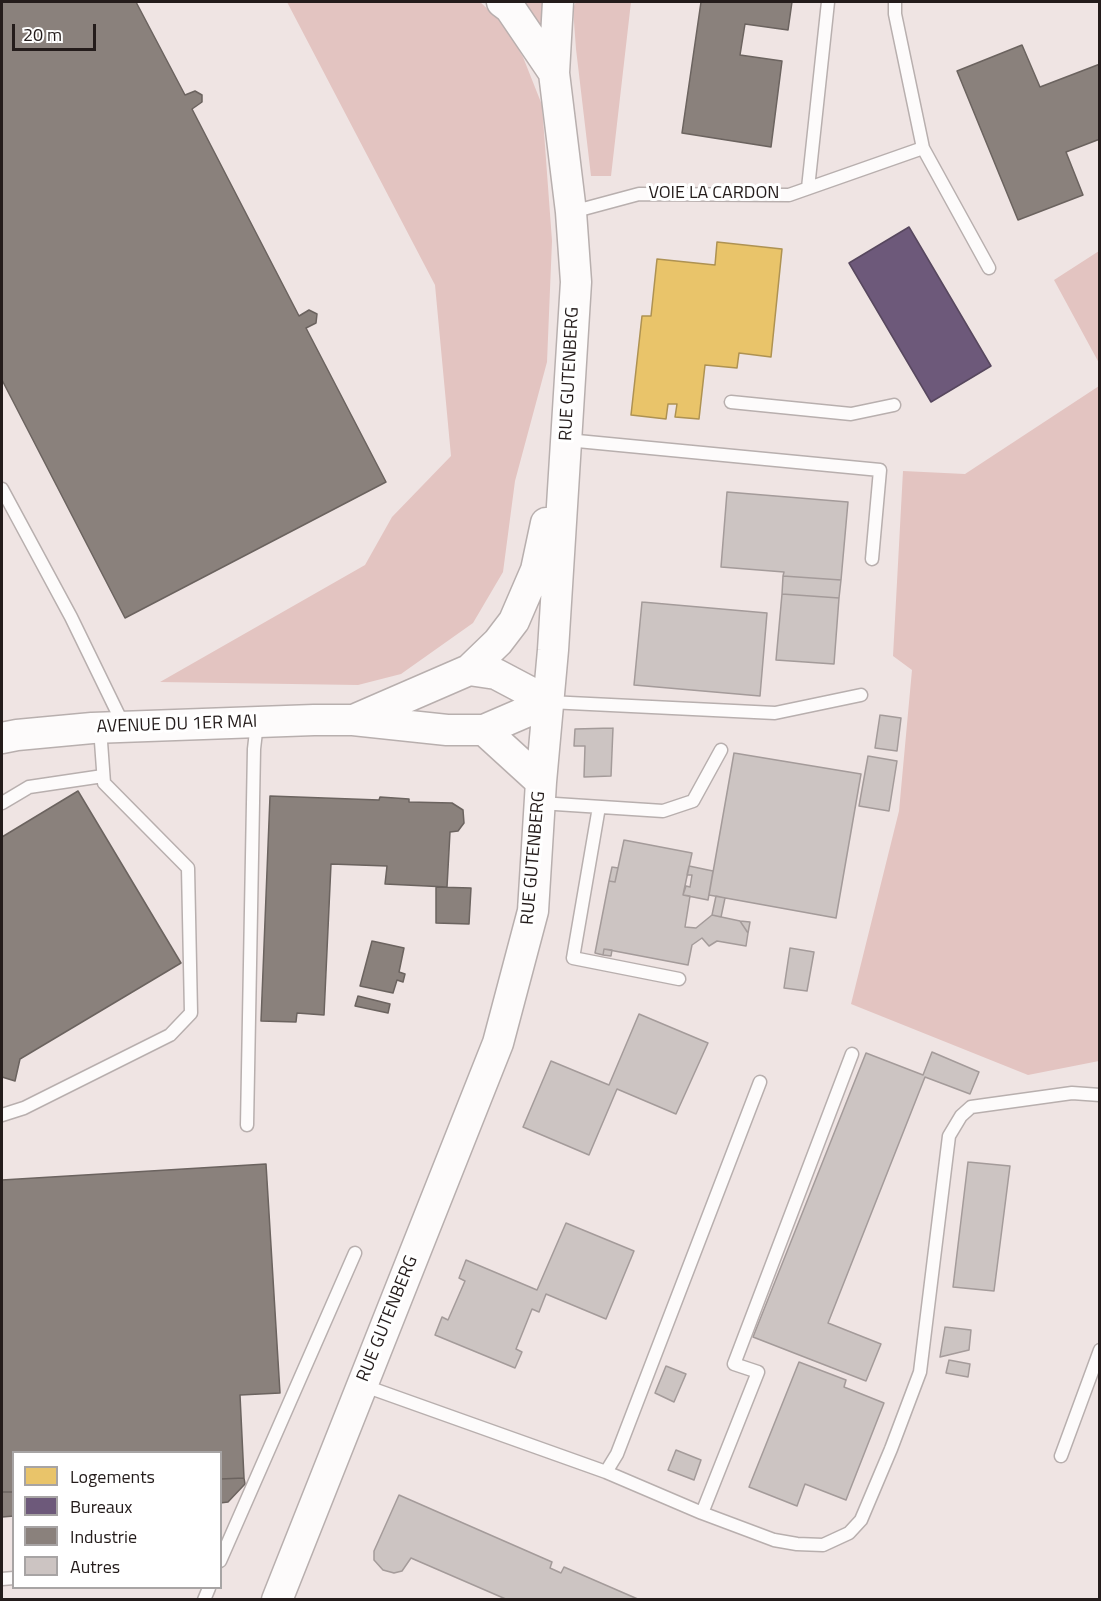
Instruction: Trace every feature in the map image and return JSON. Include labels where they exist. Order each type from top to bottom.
[{"type":"street","name":"RUE GUTENBERG","points":[[502,2],[510,9],[554,73]]},
{"type":"street","name":"RUE GUTENBERG","points":[[277,1599],[498,1043],[533,910],[567,440],[576,282],[571,212],[554,73],[558,2]]},
{"type":"street","name":"AVENUE DU 1ER MAI","points":[[353,720],[469,670],[498,642],[514,621],[536,570],[567,440]]},
{"type":"street","points":[[469,670],[496,674],[549,702]]},
{"type":"street","name":"AVENUE DU 1ER MAI","points":[[2,738],[112,728],[353,720],[447,730],[484,730],[549,702]]},
{"type":"street","points":[[484,730],[541,793]]},
{"type":"lane","points":[[808,188],[828,2]]},
{"type":"lane","points":[[895,2],[895,14],[923,148],[988,268]]},
{"type":"lane","name":"VOIE LA CARDON","points":[[571,212],[639,194],[789,195],[923,148]]},
{"type":"lane","points":[[731,402],[851,414],[894,405]]},
{"type":"lane","points":[[567,440],[880,470],[872,559]]},
{"type":"lane","points":[[2,489],[71,617],[112,728],[103,776],[104,783],[188,868],[191,1014],[170,1035],[24,1108],[2,1115]]},
{"type":"lane","points":[[549,702],[775,713],[861,695]]},
{"type":"lane","points":[[247,1125],[254,760],[257,723]]},
{"type":"lane","points":[[541,793],[599,807],[663,811],[693,801],[721,750]]},
{"type":"lane","points":[[2,803],[29,787],[103,776]]},
{"type":"lane","points":[[599,807],[573,958],[679,979]]},
{"type":"lane","points":[[702,1512],[758,1372],[734,1364],[852,1054]]},
{"type":"lane","points":[[606,1472],[617,1455],[759,1082]]},
{"type":"lane","points":[[362,1385],[606,1472],[774,1540],[823,1545],[849,1533],[861,1520],[920,1372],[949,1136],[961,1116],[971,1107],[1071,1093],[1100,1095]]},
{"type":"lane","points":[[222,1556],[355,1253]]},
{"type":"lane","points":[[1061,1456],[1100,1350]]},
{"type":"shaded area","points":[[287,2],[480,2],[503,23],[523,57],[542,105],[552,241],[547,362],[515,481],[503,572],[473,623],[401,674],[358,685],[160,682],[365,565],[392,517],[451,456],[435,285]]},
{"type":"shaded area","points":[[516,2],[545,2],[544,38]]},
{"type":"shaded area","points":[[576,2],[631,2],[611,176],[591,176],[576,49],[573,8]]},
{"type":"shaded area","points":[[1099,251],[1099,363],[1054,280]]},
{"type":"shaded area","points":[[1099,386],[1099,1061],[1028,1075],[851,1004],[899,811],[912,670],[893,656],[903,471],[965,474]]},
{"type":"building: Logements","points":[[717,242],[782,249],[771,357],[739,353],[737,368],[705,365],[699,419],[675,417],[677,404],[668,404],[666,419],[631,415],[642,316],[651,316],[657,259],[715,265]]},
{"type":"building: Bureaux","points":[[909,227],[991,366],[931,402],[849,263]]},
{"type":"building: Industrie","points":[[2,2],[136,2],[185,95],[195,91],[202,95],[202,102],[192,109],[299,316],[309,310],[317,314],[316,323],[306,328],[386,482],[125,618],[2,380]]},
{"type":"building: Industrie","points":[[701,2],[792,2],[788,30],[745,24],[740,55],[782,61],[771,147],[682,133]]},
{"type":"building: Industrie","points":[[1022,45],[1040,87],[1100,64],[1100,139],[1066,152],[1083,195],[1018,220],[957,71]]},
{"type":"building: Industrie","points":[[78,791],[181,963],[20,1059],[15,1081],[2,1077],[2,837]]},
{"type":"building: Industrie","points":[[270,796],[409,799],[409,802],[452,803],[463,810],[464,823],[458,831],[450,832],[447,887],[385,884],[387,866],[331,864],[324,1015],[297,1013],[296,1022],[261,1021]]},
{"type":"building: Industrie","points":[[436,887],[471,888],[469,924],[436,923]]},
{"type":"building: Industrie","points":[[372,941],[404,948],[399,972],[405,974],[403,982],[397,980],[393,993],[360,986]]},
{"type":"building: Industrie","points":[[358,996],[390,1004],[388,1013],[355,1006]]},
{"type":"building: Industrie","points":[[266,1164],[280,1393],[240,1395],[244,1478],[222,1479],[222,1451],[12,1451],[12,1492],[2,1492],[2,1180]]},
{"type":"building: Industrie","points":[[244,1478],[245,1484],[228,1502],[222,1503],[222,1479]]},
{"type":"building: Industrie","points":[[2,1492],[12,1492],[12,1516],[2,1517]]},
{"type":"building: Autres","points":[[727,492],[848,502],[841,580],[783,576],[784,572],[721,567]]},
{"type":"building: Autres","points":[[783,576],[841,580],[839,598],[782,594]]},
{"type":"building: Autres","points":[[782,594],[839,598],[834,664],[776,660]]},
{"type":"building: Autres","points":[[642,602],[767,613],[760,696],[634,685]]},
{"type":"building: Autres","points":[[880,715],[901,718],[897,751],[875,748]]},
{"type":"building: Autres","points":[[613,728],[611,776],[584,777],[585,746],[574,746],[575,729]]},
{"type":"building: Autres","points":[[734,753],[861,774],[836,918],[709,895]]},
{"type":"building: Autres","points":[[868,756],[897,761],[889,811],[859,806]]},
{"type":"building: Autres","points":[[624,840],[692,853],[683,895],[690,896],[685,927],[696,928],[712,915],[740,921],[748,933],[746,946],[717,941],[709,946],[702,938],[692,945],[688,965],[604,949],[603,955],[595,953],[609,881],[615,882]]},
{"type":"building: Autres","points":[[689,866],[713,871],[708,900],[683,895],[686,886],[690,887],[692,875],[687,875]]},
{"type":"building: Autres","points":[[612,867],[618,868],[615,882],[609,881]]},
{"type":"building: Autres","points":[[716,896],[725,898],[721,917],[712,915]]},
{"type":"building: Autres","points":[[740,921],[750,922],[748,933]]},
{"type":"building: Autres","points":[[790,948],[814,952],[807,991],[784,988]]},
{"type":"building: Autres","points":[[604,949],[612,950],[611,956],[603,955]]},
{"type":"building: Autres","points":[[639,1014],[708,1043],[676,1114],[617,1089],[589,1155],[523,1127],[551,1061],[609,1085]]},
{"type":"building: Autres","points":[[932,1052],[979,1072],[970,1094],[925,1077],[828,1323],[881,1344],[866,1381],[753,1337],[866,1053],[923,1075]]},
{"type":"building: Autres","points":[[968,1162],[1010,1166],[994,1291],[953,1287]]},
{"type":"building: Autres","points":[[566,1223],[634,1251],[606,1319],[546,1294],[539,1312],[532,1309],[516,1349],[522,1352],[515,1368],[435,1335],[442,1317],[448,1320],[465,1281],[459,1278],[466,1260],[537,1290]]},
{"type":"building: Autres","points":[[945,1327],[971,1330],[969,1350],[940,1357]]},
{"type":"building: Autres","points":[[949,1360],[970,1364],[968,1377],[946,1373]]},
{"type":"building: Autres","points":[[799,1362],[846,1380],[844,1387],[884,1403],[846,1500],[805,1484],[797,1506],[749,1487]]},
{"type":"building: Autres","points":[[666,1366],[686,1374],[674,1402],[655,1393]]},
{"type":"building: Autres","points":[[676,1450],[701,1460],[694,1480],[668,1470]]},
{"type":"building: Autres","points":[[399,1495],[552,1562],[550,1568],[561,1573],[564,1567],[640,1600],[508,1600],[411,1558],[402,1571],[394,1573],[383,1570],[374,1560],[374,1551]]}]
